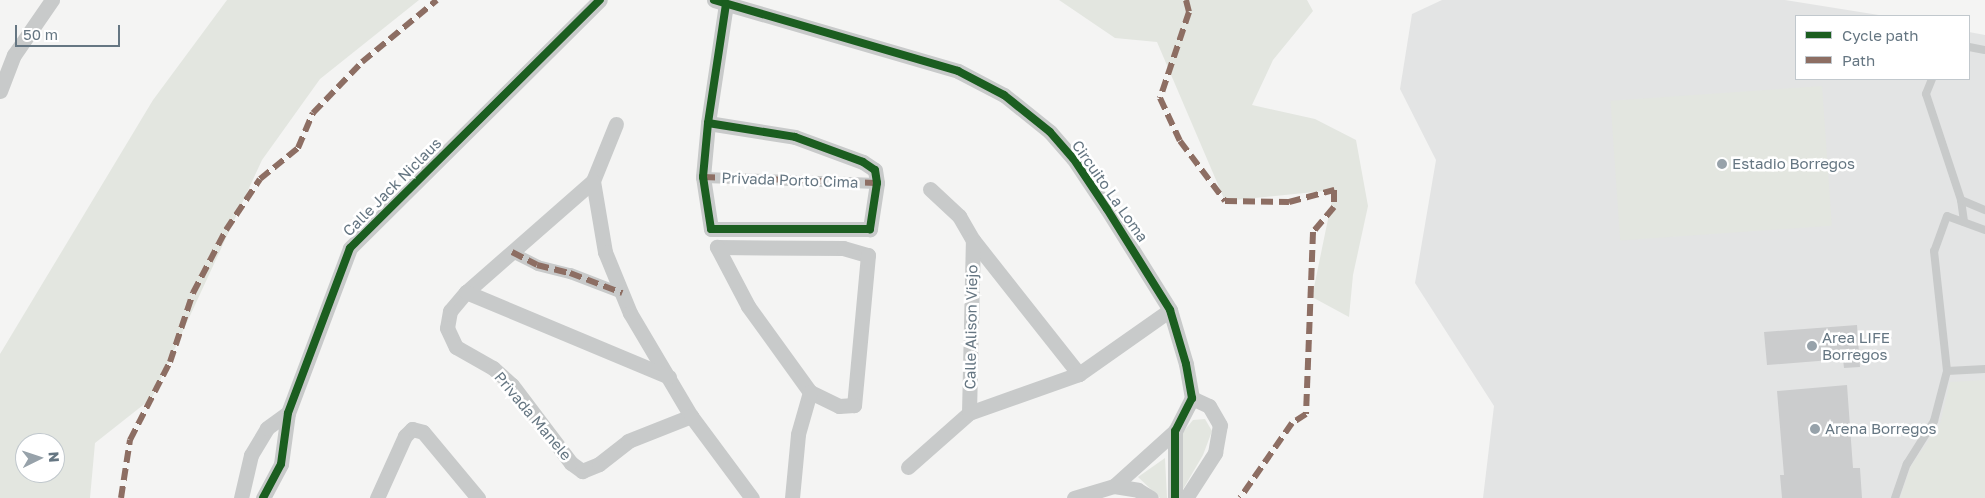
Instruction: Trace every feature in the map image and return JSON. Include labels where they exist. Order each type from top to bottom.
[{"type":"street","points":[[0,91],[7,52],[52,0]]},
{"type":"street","name":"Calle Jack Niclaus","points":[[263,498],[281,464],[288,412],[350,248],[600,0]]},
{"type":"street","name":"Privada Porto Cima","points":[[708,123],[795,137],[863,162],[875,170],[877,183],[870,230],[711,229],[703,176],[708,123],[720,2]]},
{"type":"street","name":"Circuito La Loma","points":[[720,2],[958,71],[1004,95],[1050,132],[1073,158],[1152,277],[1170,310],[1192,398]]},
{"type":"street","name":"Privada Manele","points":[[616,124],[593,181],[466,292],[450,311],[447,328],[456,347],[493,368],[512,385],[572,463],[582,471],[599,464],[628,441],[691,416]]},
{"type":"street","name":"Privada Porto Cima","points":[[703,176],[877,183]]},
{"type":"street","points":[[593,181],[606,252],[630,313],[691,416],[752,498]]},
{"type":"street","name":"Calle Alison Viejo","points":[[930,189],[959,216],[973,240],[1079,374]]},
{"type":"street","name":"Calle Alison Viejo","points":[[969,413],[973,240]]},
{"type":"street","points":[[717,247],[843,248],[868,255],[854,405],[839,406],[810,392],[748,306],[717,247]]},
{"type":"street","points":[[512,252],[537,265],[570,273],[622,294]]},
{"type":"street","points":[[466,292],[669,377]]},
{"type":"street","name":"Calle Alison Viejo","points":[[908,467],[969,413],[1079,374],[1170,310]]},
{"type":"street","points":[[792,498],[798,434],[810,392]]},
{"type":"street","points":[[1079,497],[1114,486],[1175,431],[1192,398],[1209,406],[1220,425],[1215,453],[1186,498]]},
{"type":"street","points":[[241,498],[251,455],[267,428],[288,412]]},
{"type":"street","points":[[377,498],[405,436],[412,429],[423,432],[478,498]]},
{"type":"street","points":[[1175,431],[1175,498]]},
{"type":"street","points":[[1114,486],[1138,490],[1151,498]]},
{"type":"lane","points":[[1970,47],[1985,50]]},
{"type":"lane","points":[[1932,80],[1926,94],[1961,200],[1964,222]]},
{"type":"lane","points":[[1961,200],[1985,210]]},
{"type":"lane","points":[[1895,498],[1907,464],[1934,421],[1947,370],[1934,251],[1947,216],[1985,230]]},
{"type":"lane","points":[[1947,370],[1985,369]]},
{"type":"shaded area","points":[[227,0],[419,0],[320,79],[262,160],[152,398],[95,443],[90,498],[0,498],[0,354],[153,100]]},
{"type":"shaded area","points":[[1059,0],[1307,0],[1313,11],[1273,60],[1252,105],[1315,119],[1356,140],[1368,206],[1353,275],[1349,317],[1312,297],[1334,190],[1225,201],[1157,42],[1115,38]]},
{"type":"shaded area","points":[[1442,0],[1785,0],[1879,15],[1795,15],[1795,80],[1970,80],[1970,32],[1985,35],[1985,498],[1483,498],[1494,406],[1415,283],[1436,160],[1400,89],[1412,14]]},
{"type":"shaded area","name":"Estadio Borregos","points":[[1822,86],[1832,226],[1620,240],[1611,101]]},
{"type":"shaded area","points":[[1985,380],[1985,498],[1900,498],[1911,466],[1940,424],[1950,382]]},
{"type":"shaded area","points":[[1205,419],[1212,431],[1203,455],[1179,496],[1179,448],[1183,432],[1193,420]]},
{"type":"shaded area","points":[[1165,458],[1167,498],[1160,498],[1138,477]]},
{"type":"building","name":"Area LIFE Borregos","points":[[1857,325],[1860,367],[1844,368],[1843,359],[1767,365],[1764,332]]},
{"type":"building","name":"Arena Borregos","points":[[1847,385],[1853,468],[1860,468],[1862,498],[1782,498],[1780,475],[1784,475],[1777,391]]},
{"type":"marked path","points":[[121,498],[130,440],[170,362],[193,293],[226,230],[260,179],[298,148],[313,113],[362,62],[437,0]]},
{"type":"marked path","points":[[1186,0],[1189,12],[1160,98],[1180,141],[1225,201],[1289,202],[1334,190],[1334,207],[1313,232],[1306,414],[1292,423],[1240,498]]},
{"type":"marked path","points":[[703,177],[877,183]]},
{"type":"marked path","points":[[512,252],[537,265],[570,273],[622,293]]},
{"type":"cycle path","points":[[263,498],[281,464],[288,413],[350,248],[600,0]]},
{"type":"cycle path","points":[[714,0],[958,71],[1004,95],[1050,132],[1073,158],[1170,310],[1186,364],[1192,398],[1175,431],[1175,498]]},
{"type":"cycle path","points":[[708,123],[795,137],[863,162],[875,170],[877,183],[870,229],[711,229],[703,177],[708,123],[726,4]]},
{"type":"place","name":"Estadio Borregos","points":[[1722,164]]},
{"type":"place","name":"Area LIFE Borregos","points":[[1812,346]]},
{"type":"place","name":"Arena Borregos","points":[[1815,429]]}]
